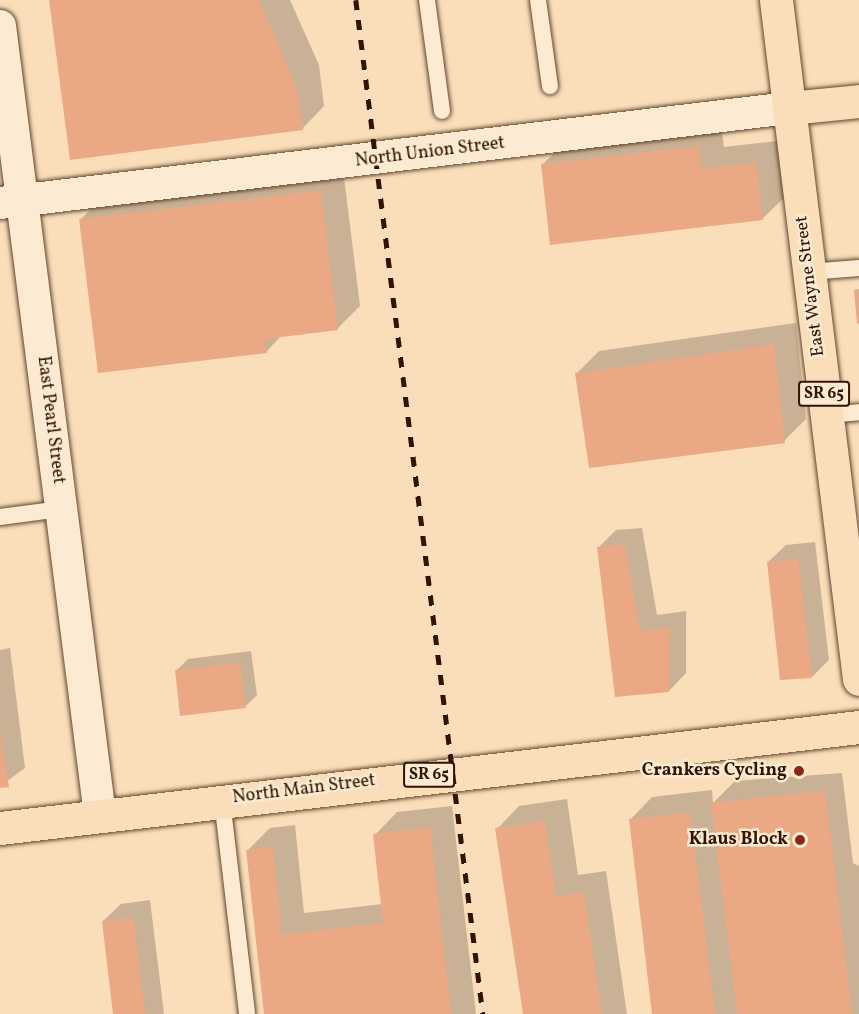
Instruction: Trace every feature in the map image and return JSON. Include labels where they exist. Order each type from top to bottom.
[{"type":"main road","name":"East Wayne Street","points":[[776,0],[859,679]]},
{"type":"main road","name":"North Union Street","points":[[789,108],[859,101]]},
{"type":"main road","name":"North Main Street","points":[[0,828],[222,800],[859,727]]},
{"type":"street","name":"East Pearl Street","points":[[0,26],[11,202],[61,509],[100,815]]},
{"type":"street","name":"North Union Street","points":[[11,202],[789,108]]},
{"type":"lane","points":[[427,0],[442,111]]},
{"type":"lane","points":[[538,0],[550,86]]},
{"type":"lane","points":[[809,272],[859,267]]},
{"type":"lane","points":[[827,415],[859,412]]},
{"type":"lane","points":[[0,517],[61,509]]},
{"type":"lane","points":[[222,800],[248,1014]]},
{"type":"building","points":[[49,0],[259,0],[297,88],[303,130],[70,160]]},
{"type":"building","points":[[699,146],[702,168],[756,162],[763,220],[550,245],[541,164]]},
{"type":"building","points":[[321,190],[338,330],[265,339],[267,353],[98,373],[79,219]]},
{"type":"building","points":[[859,289],[859,323],[857,324],[854,290]]},
{"type":"building","points":[[774,344],[785,443],[589,468],[575,373]]},
{"type":"building","points":[[625,544],[640,631],[669,628],[669,692],[615,697],[597,547]]},
{"type":"building","points":[[798,559],[812,678],[780,680],[767,562]]},
{"type":"building","points":[[240,662],[246,708],[180,716],[175,670]]},
{"type":"building","points":[[0,731],[9,787],[0,788]]},
{"type":"building","points":[[825,790],[852,1014],[737,1014],[711,803]]},
{"type":"building","points":[[690,812],[715,1014],[652,1014],[629,819]]},
{"type":"building","points":[[545,821],[556,896],[584,892],[602,1014],[523,1014],[495,828]]},
{"type":"building","points":[[430,827],[451,1014],[264,1014],[246,850],[273,847],[282,934],[383,923],[373,834]]},
{"type":"building","points":[[133,917],[145,1014],[113,1014],[102,921]]},
{"type":"railway","points":[[356,0],[483,1014]]},
{"type":"place","name":"Crankers Cycling","points":[[799,771]]},
{"type":"place","name":"Klaus Block","points":[[800,840]]}]
